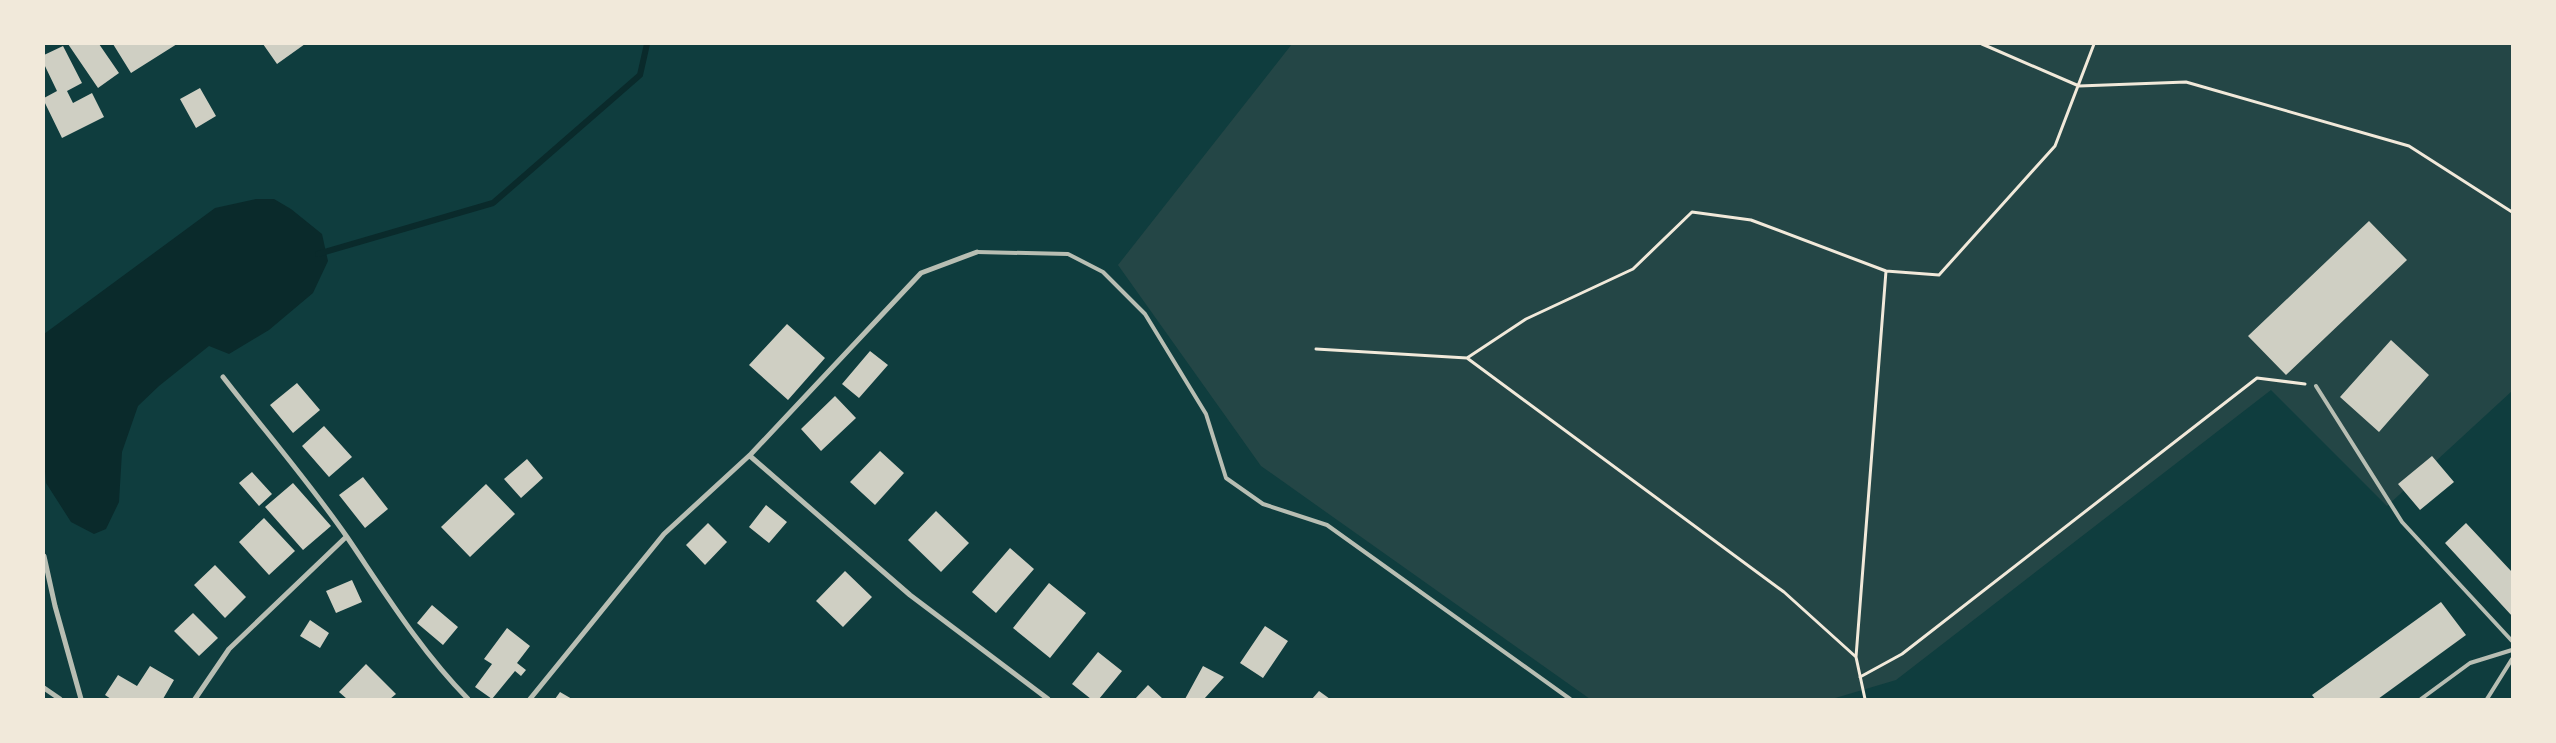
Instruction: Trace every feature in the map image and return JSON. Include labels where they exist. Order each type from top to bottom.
[{"type":"street","points":[[530,699],[664,534],[750,456],[921,273],[977,252]]},
{"type":"street","points":[[223,377],[346,537],[405,624],[450,682],[468,699]]},
{"type":"street","points":[[750,456],[910,595],[1048,699]]},
{"type":"street","points":[[195,699],[229,649],[346,537]]},
{"type":"street","points":[[44,556],[55,606],[81,699]]},
{"type":"street","points":[[44,688],[60,699]]},
{"type":"lane","points":[[977,252],[1068,254],[1104,272],[1145,314],[1206,414],[1226,478],[1263,504],[1327,525],[1570,699]]},
{"type":"lane","points":[[2316,386],[2402,522],[2512,641]]},
{"type":"lane","points":[[2421,699],[2470,663],[2512,650]]},
{"type":"lane","points":[[2487,699],[2512,659]]},
{"type":"path","points":[[1982,44],[2079,86],[2186,82],[2409,146],[2512,212]]},
{"type":"path","points":[[1466,358],[1526,319],[1633,269],[1692,212],[1751,220],[1886,271],[1940,275],[2055,146],[2094,44]]},
{"type":"path","points":[[1865,699],[1856,657],[1886,271]]},
{"type":"path","points":[[1316,349],[1466,358],[1784,592],[1856,657]]},
{"type":"path","points":[[1860,677],[1902,654],[2257,378],[2316,386]]},
{"type":"shaded area","points":[[1292,44],[2512,44],[2512,391],[2387,506],[2271,390],[1896,680],[1832,699],[1590,699],[1261,466],[1118,265]]},
{"type":"shaded area","points":[[256,199],[274,199],[291,209],[322,234],[328,261],[313,293],[269,330],[229,354],[209,346],[159,386],[138,406],[122,452],[119,502],[106,529],[94,534],[71,522],[46,483],[44,460],[44,334],[215,208]]},
{"type":"building","points":[[68,44],[99,44],[119,73],[98,88]]},
{"type":"building","points":[[113,44],[177,44],[131,73]]},
{"type":"building","points":[[263,44],[305,44],[277,64]]},
{"type":"building","points":[[63,46],[82,83],[67,91],[73,103],[92,93],[104,117],[62,138],[44,101],[44,98],[57,91],[44,64],[44,55]]},
{"type":"building","points":[[200,88],[216,116],[196,128],[180,99]]},
{"type":"building","points":[[2369,221],[2407,260],[2286,375],[2248,336]]},
{"type":"building","points":[[787,324],[825,358],[788,400],[749,365]]},
{"type":"building","points":[[2391,340],[2429,375],[2379,432],[2340,397]]},
{"type":"building","points":[[870,351],[888,365],[859,398],[842,384]]},
{"type":"building","points":[[297,383],[320,410],[293,433],[270,405]]},
{"type":"building","points":[[835,396],[856,418],[821,451],[801,429]]},
{"type":"building","points":[[324,426],[352,457],[329,477],[302,446]]},
{"type":"building","points":[[880,451],[904,473],[875,505],[850,482]]},
{"type":"building","points":[[2432,456],[2454,482],[2420,510],[2398,484]]},
{"type":"building","points":[[527,459],[543,478],[521,498],[504,479]]},
{"type":"building","points":[[252,472],[272,494],[259,506],[239,483]]},
{"type":"building","points":[[363,477],[388,509],[365,528],[339,495]]},
{"type":"building","points":[[293,483],[331,526],[303,550],[265,507]]},
{"type":"building","points":[[486,484],[515,514],[470,557],[441,527]]},
{"type":"building","points":[[766,505],[787,522],[769,543],[749,527]]},
{"type":"building","points":[[936,511],[969,543],[941,572],[908,540]]},
{"type":"building","points":[[264,518],[295,551],[269,575],[239,542]]},
{"type":"building","points":[[708,523],[727,542],[705,565],[686,545]]},
{"type":"building","points":[[2466,523],[2512,572],[2512,616],[2445,543]]},
{"type":"building","points":[[1010,548],[1034,569],[996,613],[972,592]]},
{"type":"building","points":[[215,565],[246,597],[225,618],[194,585]]},
{"type":"building","points":[[845,571],[872,597],[843,627],[816,601]]},
{"type":"building","points":[[352,580],[362,602],[336,613],[326,591]]},
{"type":"building","points":[[1049,583],[1086,613],[1050,658],[1013,628]]},
{"type":"building","points":[[2441,602],[2466,635],[2378,699],[2315,699],[2312,695]]},
{"type":"building","points":[[432,605],[458,627],[443,645],[417,623]]},
{"type":"building","points":[[193,613],[218,638],[199,656],[174,631]]},
{"type":"building","points":[[310,620],[329,633],[320,648],[300,636]]},
{"type":"building","points":[[1265,626],[1288,641],[1263,678],[1240,663]]},
{"type":"building","points":[[507,628],[530,646],[517,663],[526,670],[521,676],[515,671],[492,699],[475,687],[492,664],[484,659]]},
{"type":"building","points":[[1098,652],[1122,671],[1099,699],[1091,699],[1072,684]]},
{"type":"building","points":[[366,664],[396,694],[390,699],[347,699],[339,692]]},
{"type":"building","points":[[150,666],[174,680],[163,699],[111,699],[105,695],[118,675],[137,686]]},
{"type":"building","points":[[1203,666],[1224,677],[1204,699],[1185,699]]},
{"type":"building","points":[[1148,685],[1163,699],[1135,699]]},
{"type":"building","points":[[1319,691],[1330,699],[1312,699]]},
{"type":"building","points":[[560,692],[572,699],[555,699]]},
{"type":"waterway","points":[[318,254],[493,203],[640,75],[647,44]]}]
